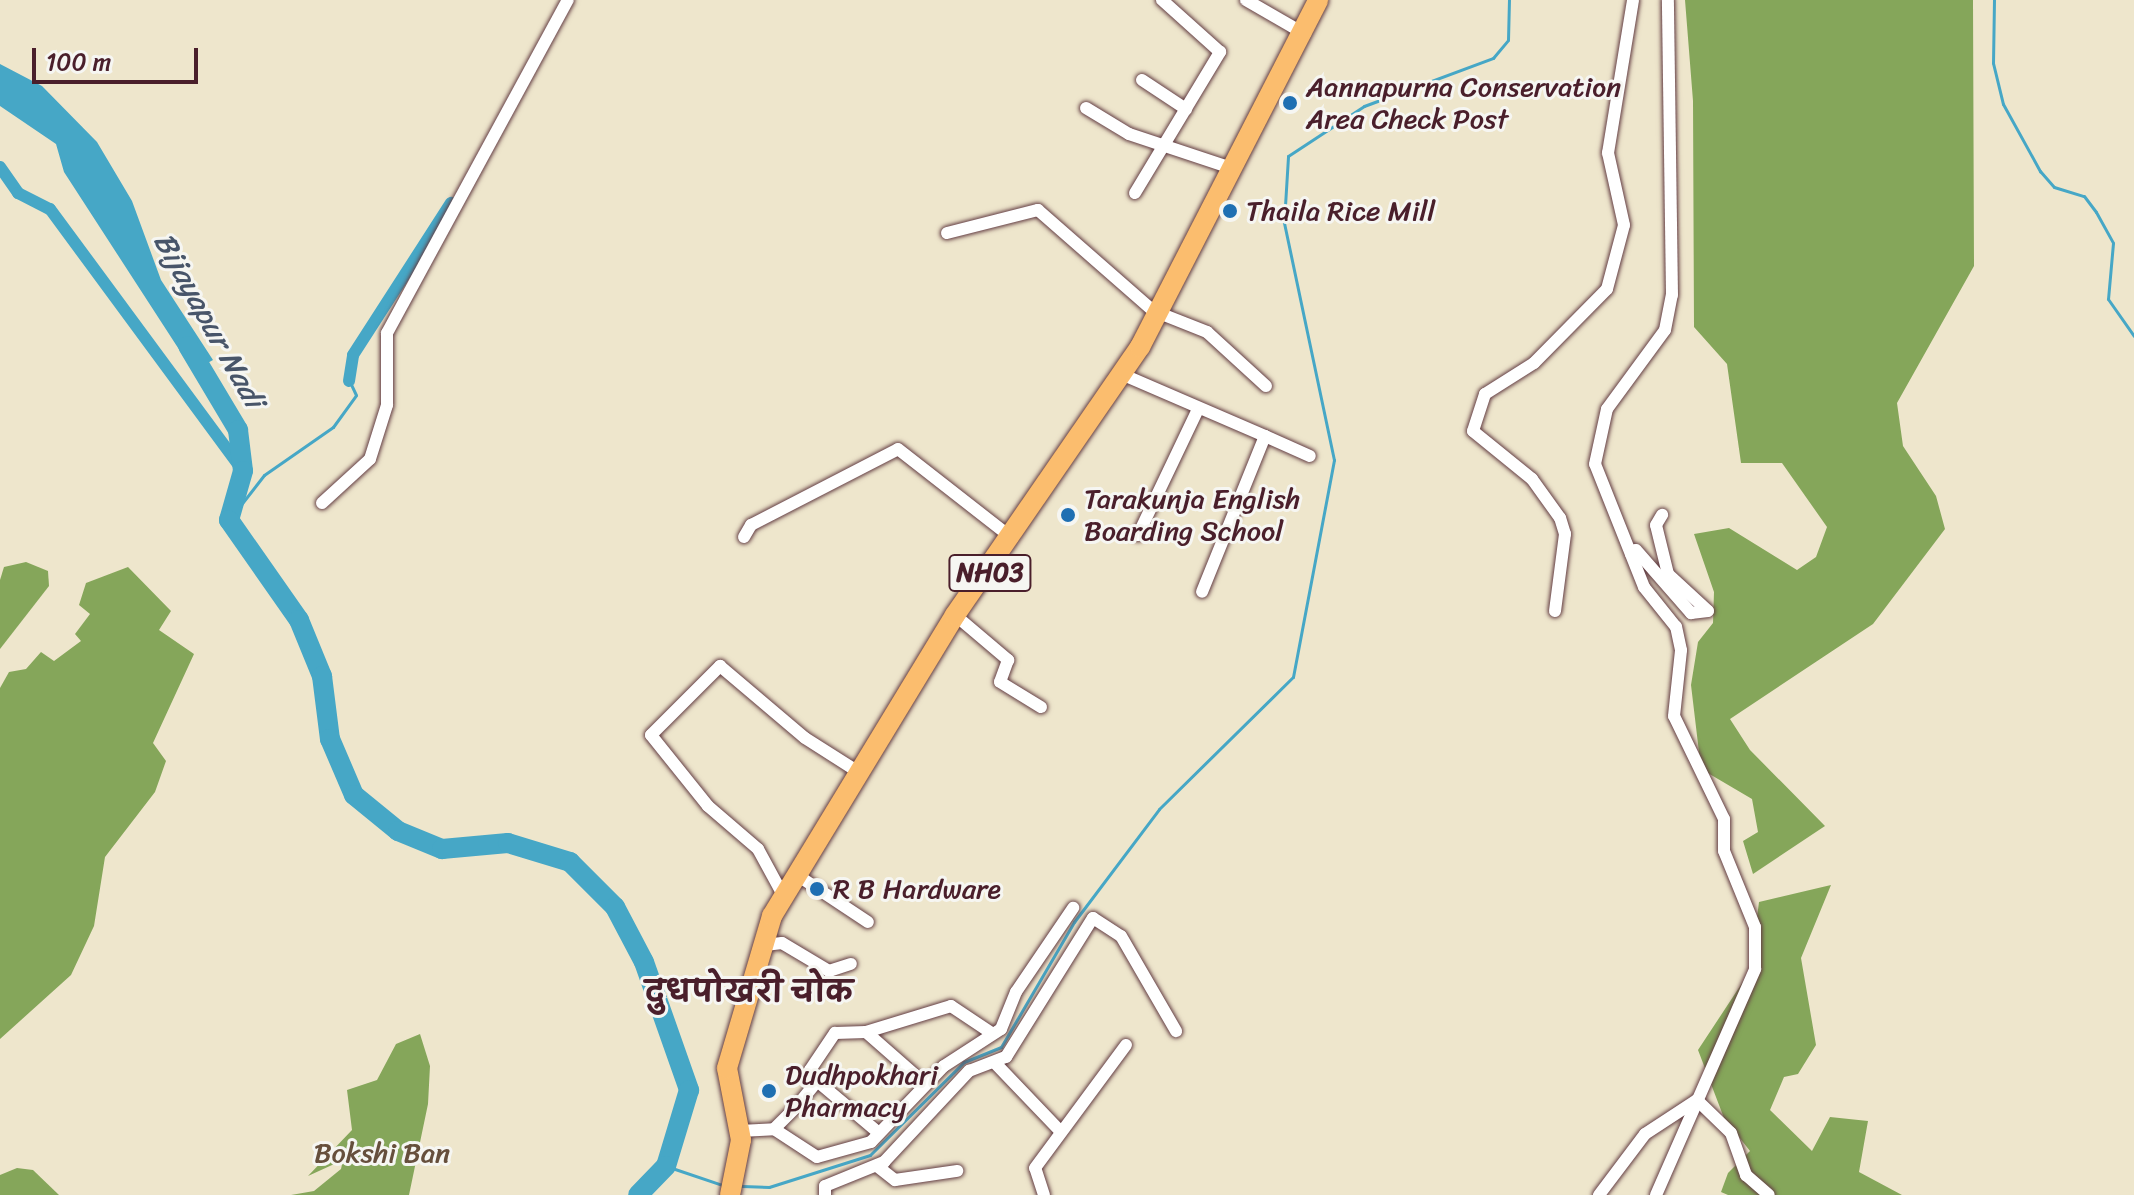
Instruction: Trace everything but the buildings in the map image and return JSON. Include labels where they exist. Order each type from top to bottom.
[{"type":"main road","name":"NH03","points":[[730,1195],[739,1163],[740,1131],[727,1068],[783,895],[955,615],[1012,538],[1158,314],[1305,34],[1318,0]]},
{"type":"street","points":[[322,503],[370,459],[387,405],[387,333],[568,0]]},
{"type":"street","points":[[1135,193],[1220,52],[1162,0]]},
{"type":"street","points":[[1246,0],[1305,34]]},
{"type":"street","points":[[1555,611],[1565,534],[1560,518],[1532,479],[1473,431],[1485,394],[1534,363],[1607,289],[1624,225],[1608,153],[1633,0]]},
{"type":"street","points":[[1656,1195],[1744,1003],[1755,969],[1755,927],[1724,851],[1724,819],[1674,716],[1681,650],[1676,627],[1644,587],[1600,478],[1595,445],[1607,409],[1665,330],[1672,295],[1668,0]]},
{"type":"street","points":[[1142,80],[1186,109]]},
{"type":"street","points":[[1086,108],[1129,134],[1166,142],[1234,169]]},
{"type":"street","points":[[947,233],[1038,210],[1158,314],[1207,332],[1266,386]]},
{"type":"street","points":[[1119,373],[1310,456]]},
{"type":"street","points":[[1138,535],[1198,409]]},
{"type":"street","points":[[1202,592],[1265,436]]},
{"type":"street","points":[[744,537],[751,525],[898,449],[1012,538]]},
{"type":"street","points":[[1631,554],[1636,550],[1691,613],[1708,611],[1668,574],[1656,525],[1662,515]]},
{"type":"street","points":[[955,615],[1008,660],[1000,682],[1041,707]]},
{"type":"street","points":[[783,895],[758,849],[708,806],[651,735],[720,666],[805,738],[860,773]]},
{"type":"street","points":[[797,875],[868,922]]},
{"type":"street","points":[[740,1131],[774,1129],[817,1157],[861,1147],[879,1133],[924,1083],[993,1034],[1073,908]]},
{"type":"street","points":[[825,1195],[825,1186],[877,1166],[963,1076],[996,1064],[1013,1048],[1048,980],[1093,918],[1121,936],[1176,1031]]},
{"type":"street","points":[[765,945],[782,943],[829,971],[851,964]]},
{"type":"street","points":[[879,1133],[817,1081],[810,1070],[835,1033],[866,1032],[951,1006],[993,1034]]},
{"type":"street","points":[[866,1032],[924,1083]]},
{"type":"street","points":[[1044,1195],[1034,1171],[1126,1045]]},
{"type":"street","points":[[996,1064],[1061,1132]]},
{"type":"street","points":[[774,1129],[817,1081]]},
{"type":"street","points":[[1599,1195],[1645,1134],[1697,1100]]},
{"type":"street","points":[[1697,1100],[1731,1133],[1746,1175],[1769,1195]]},
{"type":"street","points":[[877,1166],[895,1180],[957,1171]]},
{"type":"green space","points":[[1685,0],[1973,0],[1974,266],[1897,403],[1903,446],[1936,496],[1945,529],[1873,624],[1730,719],[1750,750],[1825,826],[1753,874],[1743,841],[1758,832],[1752,799],[1701,769],[1691,685],[1698,642],[1713,623],[1714,592],[1694,534],[1729,528],[1797,570],[1816,557],[1827,527],[1782,463],[1741,463],[1727,364],[1694,327],[1693,101]]},
{"type":"green space","points":[[26,562],[48,571],[49,586],[0,649],[0,580],[4,567]]},
{"type":"green space","points":[[128,567],[171,611],[159,630],[194,654],[153,743],[166,761],[155,792],[105,857],[94,926],[71,975],[0,1039],[0,688],[9,672],[26,669],[41,652],[54,661],[81,641],[75,634],[90,614],[79,605],[86,583]]},
{"type":"green space","points":[[1831,885],[1801,958],[1816,1045],[1798,1074],[1784,1077],[1770,1110],[1812,1151],[1830,1117],[1868,1121],[1859,1172],[1902,1195],[1728,1195],[1721,1192],[1728,1173],[1750,1151],[1724,1118],[1698,1050],[1750,971],[1759,902]]},
{"type":"green space","name":"Bokshi Ban","points":[[420,1034],[430,1066],[428,1104],[409,1195],[291,1195],[314,1191],[341,1169],[343,1160],[308,1176],[352,1130],[347,1090],[377,1080],[396,1044]]},
{"type":"green space","points":[[17,1168],[33,1170],[59,1195],[0,1195],[0,1175]]},
{"type":"water","points":[[0,64],[42,86],[97,142],[132,201],[161,280],[213,360],[193,371],[64,172],[56,144],[0,106]]},
{"type":"waterway","points":[[742,1186],[769,1187],[870,1155],[964,1062],[1001,1047],[1074,922],[1159,809],[1293,677],[1334,460],[1284,222],[1288,156],[1364,106],[1493,58],[1508,40],[1509,0]]},
{"type":"waterway","points":[[1994,0],[1993,63],[2003,104],[2040,171],[2054,187],[2084,196],[2096,212],[2113,243],[2108,299],[2134,336]]},
{"type":"waterway","points":[[0,167],[18,193],[50,209],[243,471]]},
{"type":"waterway","points":[[349,381],[353,355],[451,203]]},
{"type":"waterway","name":"Bijayapur Nadi","points":[[188,346],[238,430],[243,471],[229,520],[299,620],[322,676],[330,739],[354,795],[398,831],[442,849],[508,843],[570,862],[615,907],[644,962],[689,1090],[666,1166],[638,1195]]},
{"type":"waterway","points":[[229,520],[264,475],[333,427],[356,395],[350,382]]},
{"type":"waterway","points":[[666,1166],[722,1185]]},
{"type":"place","name":"Aannapurna Conservation Area Check Post","points":[[1290,103]]},
{"type":"place","name":"Thaila Rice Mill","points":[[1230,211]]},
{"type":"place","name":"Tarakunja English Boarding School","points":[[1068,515]]},
{"type":"place","name":"R B Hardware","points":[[817,889]]},
{"type":"place","name":"Dudhpokhari Pharmacy","points":[[769,1091]]},
{"type":"district","name":"दुधपोखरी चोक","points":[[749,992]]}]
